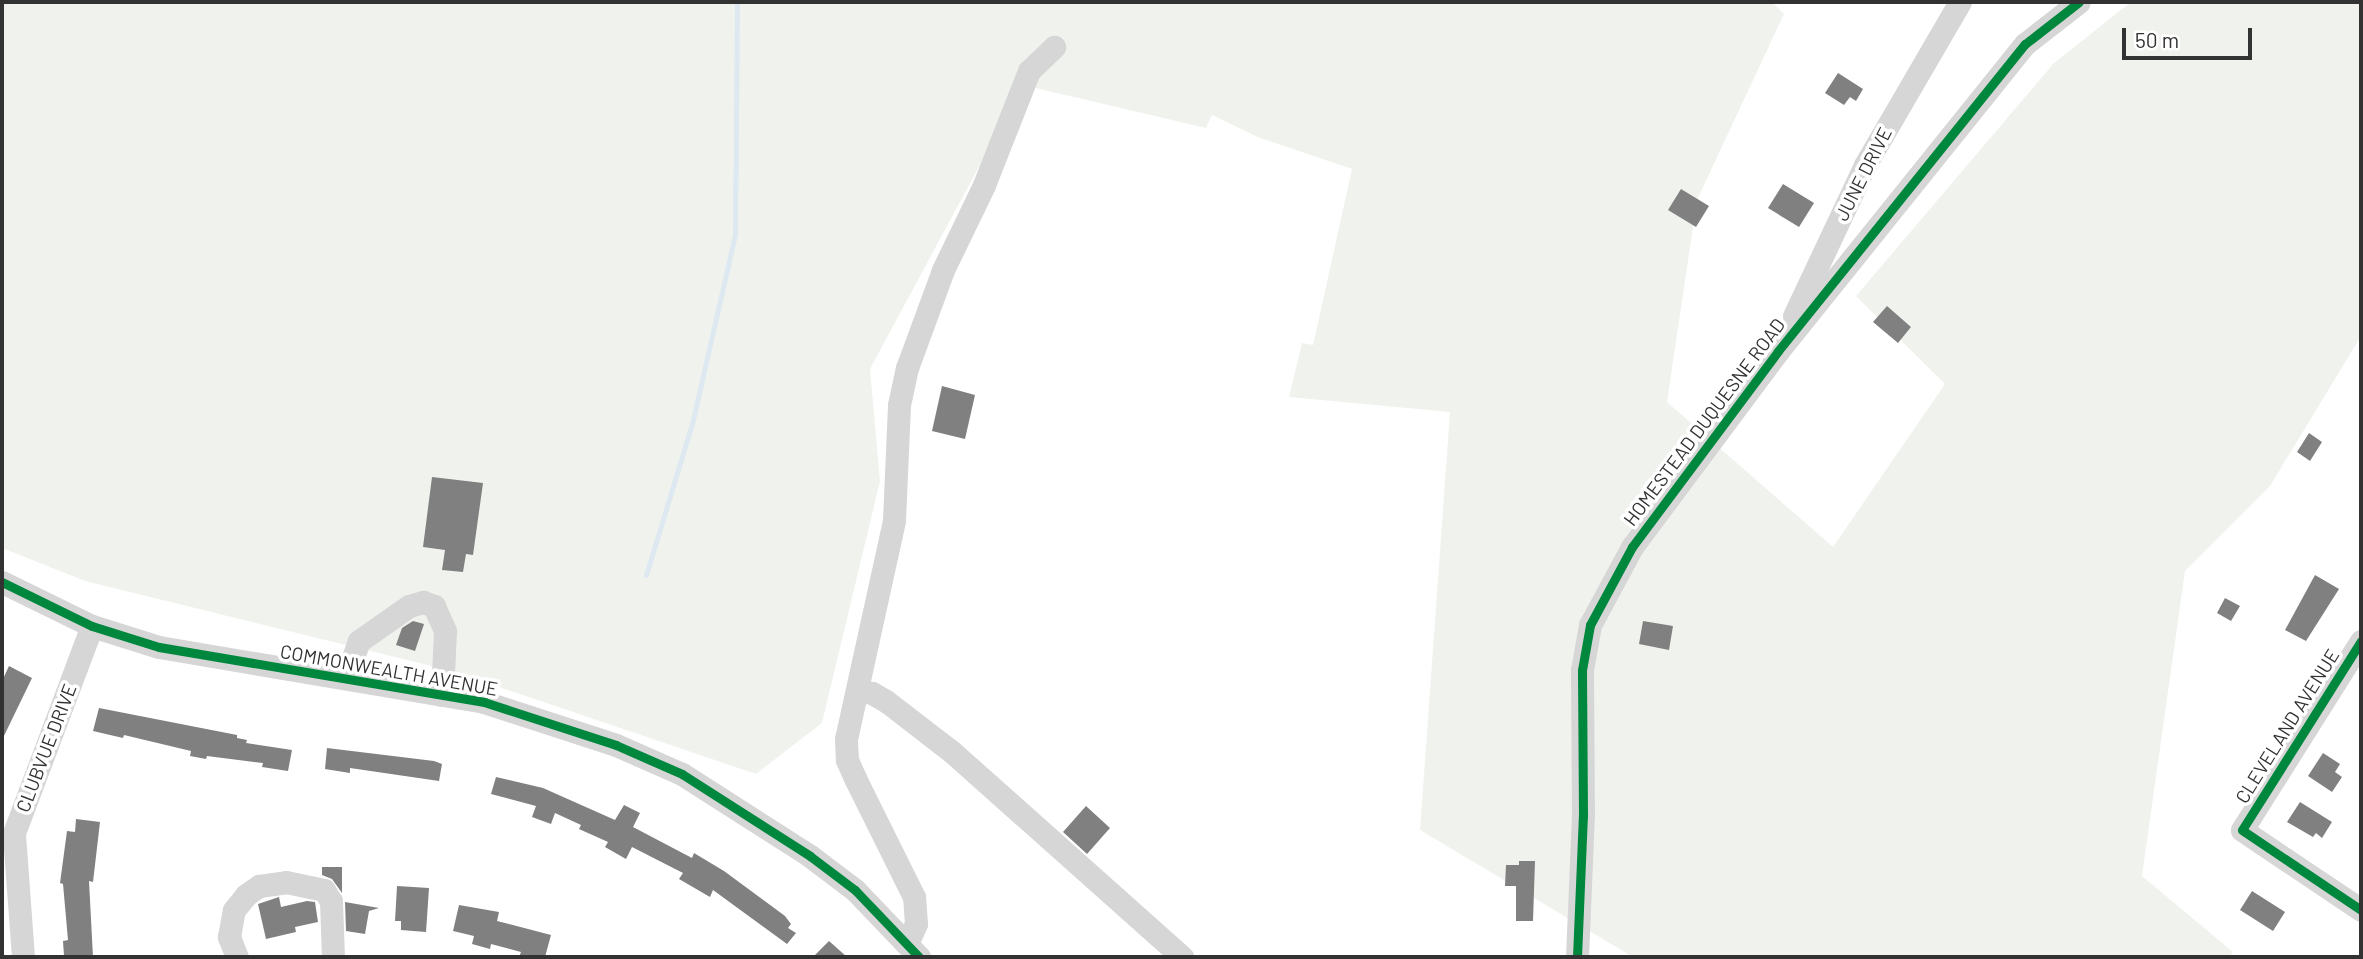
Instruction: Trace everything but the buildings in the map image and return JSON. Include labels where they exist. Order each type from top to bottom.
[{"type":"street","name":"JUNE DRIVE","points":[[1778,351],[1865,165],[1959,2]]},
{"type":"street","name":"HOMESTEAD DUQUESNE ROAD","points":[[1577,957],[1583,815],[1582,670],[1590,625],[1632,547],[1778,351],[2025,44],[2079,2]]},
{"type":"street","points":[[913,951],[916,924],[914,897],[847,760],[846,739],[894,520],[900,405],[907,368],[943,271],[984,186],[1029,71],[1054,47]]},
{"type":"street","name":"COMMONWEALTH AVENUE","points":[[2,582],[92,626],[159,647],[484,702],[616,745],[682,774],[810,856],[855,890],[913,951]]},
{"type":"street","points":[[346,678],[359,641],[409,606],[424,602],[434,607],[445,631],[442,695]]},
{"type":"street","name":"CLUBVUE DRIVE","points":[[23,957],[14,833],[92,626]]},
{"type":"street","name":"CLEVELAND AVENUE","points":[[2361,641],[2242,830],[2361,910]]},
{"type":"street","points":[[858,691],[872,693],[886,701],[951,751],[1182,957]]},
{"type":"street","points":[[237,957],[229,937],[234,910],[246,895],[259,886],[286,882],[324,890],[331,901],[333,957]]},
{"type":"shaded area","points":[[2,2],[1772,2],[1784,14],[1697,200],[1667,402],[1833,547],[1945,384],[1856,296],[2054,63],[2131,2],[2361,2],[2361,336],[2270,486],[2185,571],[2142,876],[2233,952],[2229,957],[1633,957],[1420,830],[1450,412],[1289,397],[1302,343],[1313,345],[1352,169],[1260,138],[1212,115],[1206,128],[1023,85],[870,369],[880,481],[822,723],[756,774],[452,671],[85,581],[2,548]]},
{"type":"waterway","points":[[646,575],[692,424],[735,235],[737,2]]},
{"type":"cycle path","points":[[1577,957],[1583,815],[1582,670],[1590,625],[1632,547],[1778,351],[2025,44],[2079,2]]},
{"type":"cycle path","points":[[2,582],[92,626],[159,647],[484,702],[616,745],[682,774],[810,856],[855,890],[919,957]]},
{"type":"cycle path","points":[[2361,641],[2242,830],[2361,910]]}]
